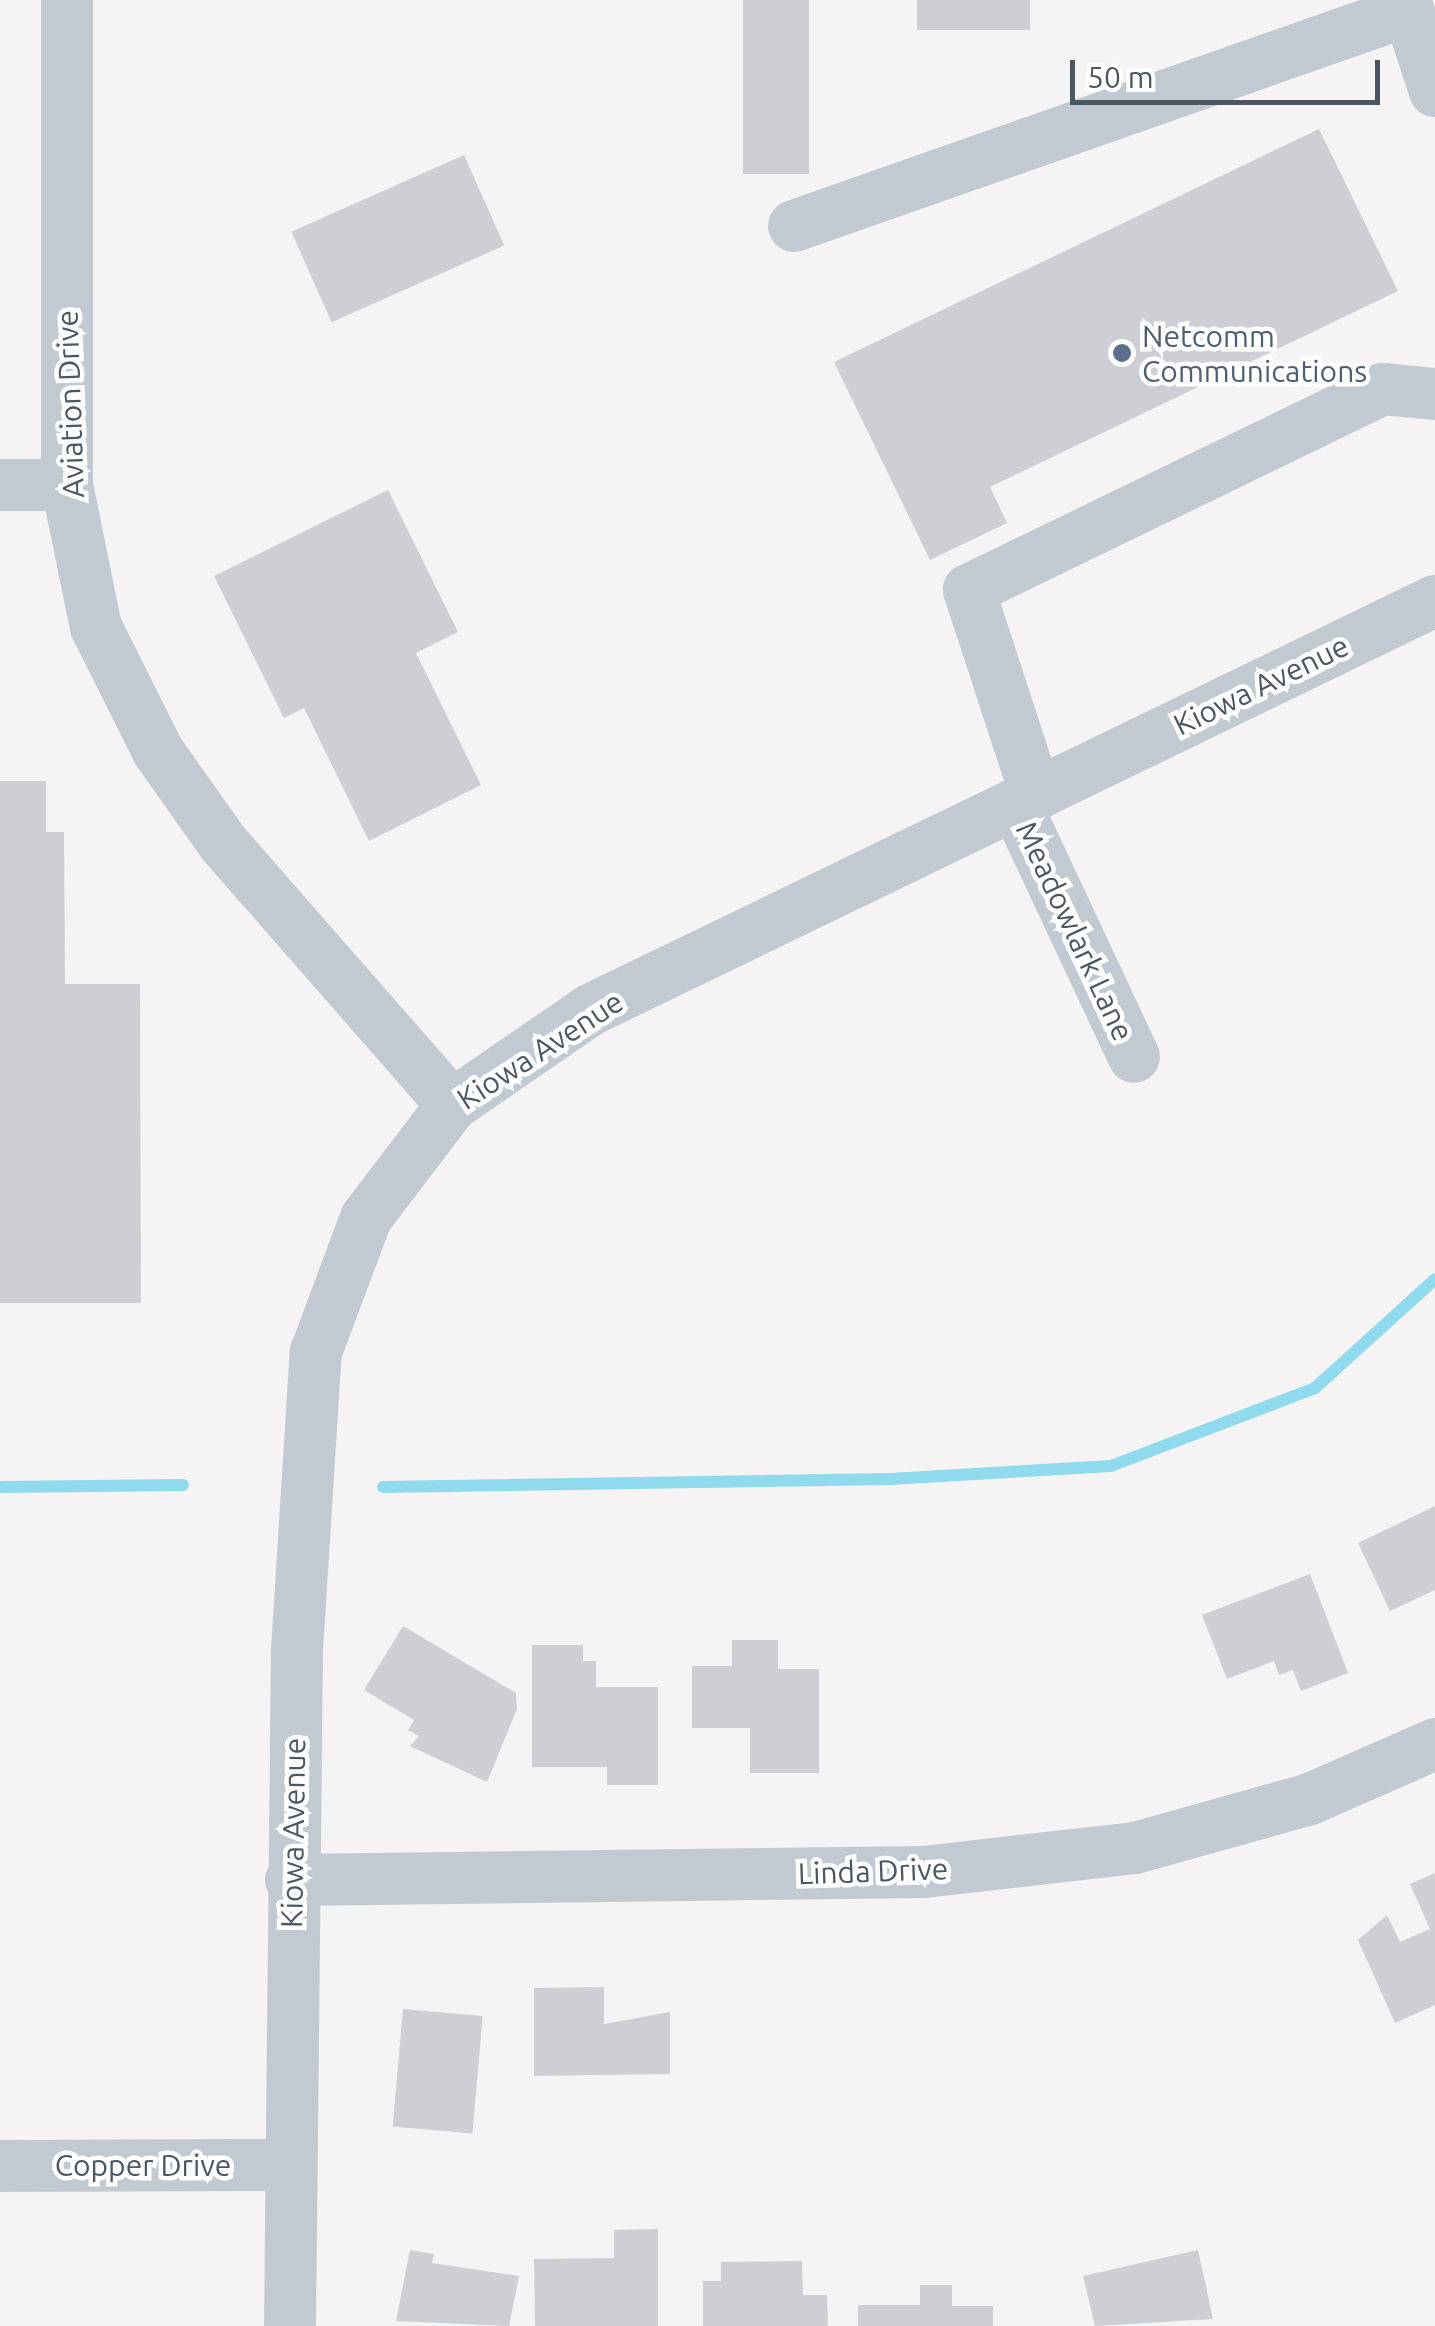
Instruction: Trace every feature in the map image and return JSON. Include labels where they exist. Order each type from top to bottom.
[{"type":"street","name":"Aviation Drive","points":[[66,0],[67,484],[96,627],[158,751],[223,843],[452,1105]]},
{"type":"street","points":[[794,226],[1406,6],[1435,90]]},
{"type":"street","name":"Meadowlark Lane","points":[[1134,1058],[1026,800],[969,590],[1383,388],[1435,394]]},
{"type":"street","points":[[0,484],[67,484]]},
{"type":"street","name":"Kiowa Avenue","points":[[290,2326],[287,2165],[291,1880],[316,1352],[366,1218],[452,1105],[590,1010],[1435,601]]},
{"type":"street","name":"Linda Drive","points":[[291,1880],[924,1872],[1135,1848],[1310,1799],[1435,1744]]},
{"type":"street","name":"Copper Drive","points":[[0,2166],[287,2165]]},
{"type":"building","points":[[743,0],[809,0],[809,174],[743,174]]},
{"type":"building","points":[[917,0],[1030,0],[1030,30],[917,30]]},
{"type":"building","points":[[1319,129],[1398,291],[990,487],[1007,523],[930,560],[834,362]]},
{"type":"building","points":[[464,155],[504,245],[332,322],[291,232]]},
{"type":"building","points":[[388,490],[458,632],[416,653],[481,785],[369,841],[304,708],[284,718],[214,576]]},
{"type":"building","points":[[0,781],[46,781],[46,832],[64,832],[65,984],[140,984],[141,1303],[0,1303]]},
{"type":"building","points":[[1435,1506],[1435,1590],[1390,1611],[1358,1543]]},
{"type":"building","points":[[1310,1574],[1348,1673],[1301,1691],[1293,1670],[1279,1675],[1274,1661],[1227,1679],[1202,1615]]},
{"type":"building","points":[[403,1626],[516,1693],[517,1709],[487,1782],[410,1746],[419,1736],[408,1730],[414,1720],[364,1690]]},
{"type":"building","points":[[732,1640],[778,1640],[778,1669],[819,1669],[819,1773],[750,1773],[750,1728],[692,1728],[692,1666],[732,1666]]},
{"type":"building","points":[[532,1645],[583,1645],[583,1661],[596,1661],[596,1687],[658,1687],[658,1785],[607,1785],[607,1767],[532,1767]]},
{"type":"building","points":[[1435,1873],[1435,2005],[1395,2023],[1358,1940],[1387,1915],[1400,1942],[1430,1929],[1410,1884]]},
{"type":"building","points":[[604,1987],[604,2024],[670,2012],[670,2074],[534,2076],[534,1988]]},
{"type":"building","points":[[403,2009],[483,2016],[472,2134],[393,2127]]},
{"type":"building","points":[[658,2229],[658,2326],[535,2326],[534,2259],[614,2258],[614,2230]]},
{"type":"building","points":[[410,2250],[434,2254],[432,2263],[519,2276],[509,2326],[396,2321]]},
{"type":"building","points":[[1198,2250],[1213,2319],[1095,2326],[1083,2276]]},
{"type":"building","points":[[802,2261],[803,2295],[827,2295],[828,2326],[703,2326],[703,2281],[721,2281],[721,2262]]},
{"type":"building","points":[[920,2285],[952,2285],[952,2306],[993,2306],[993,2326],[858,2326],[858,2305],[920,2305]]},
{"type":"waterway","points":[[383,1487],[890,1479],[1111,1466],[1315,1388],[1435,1279]]},
{"type":"waterway","points":[[0,1487],[183,1485]]},
{"type":"place","name":"Netcomm Communications","points":[[1122,353]]}]
